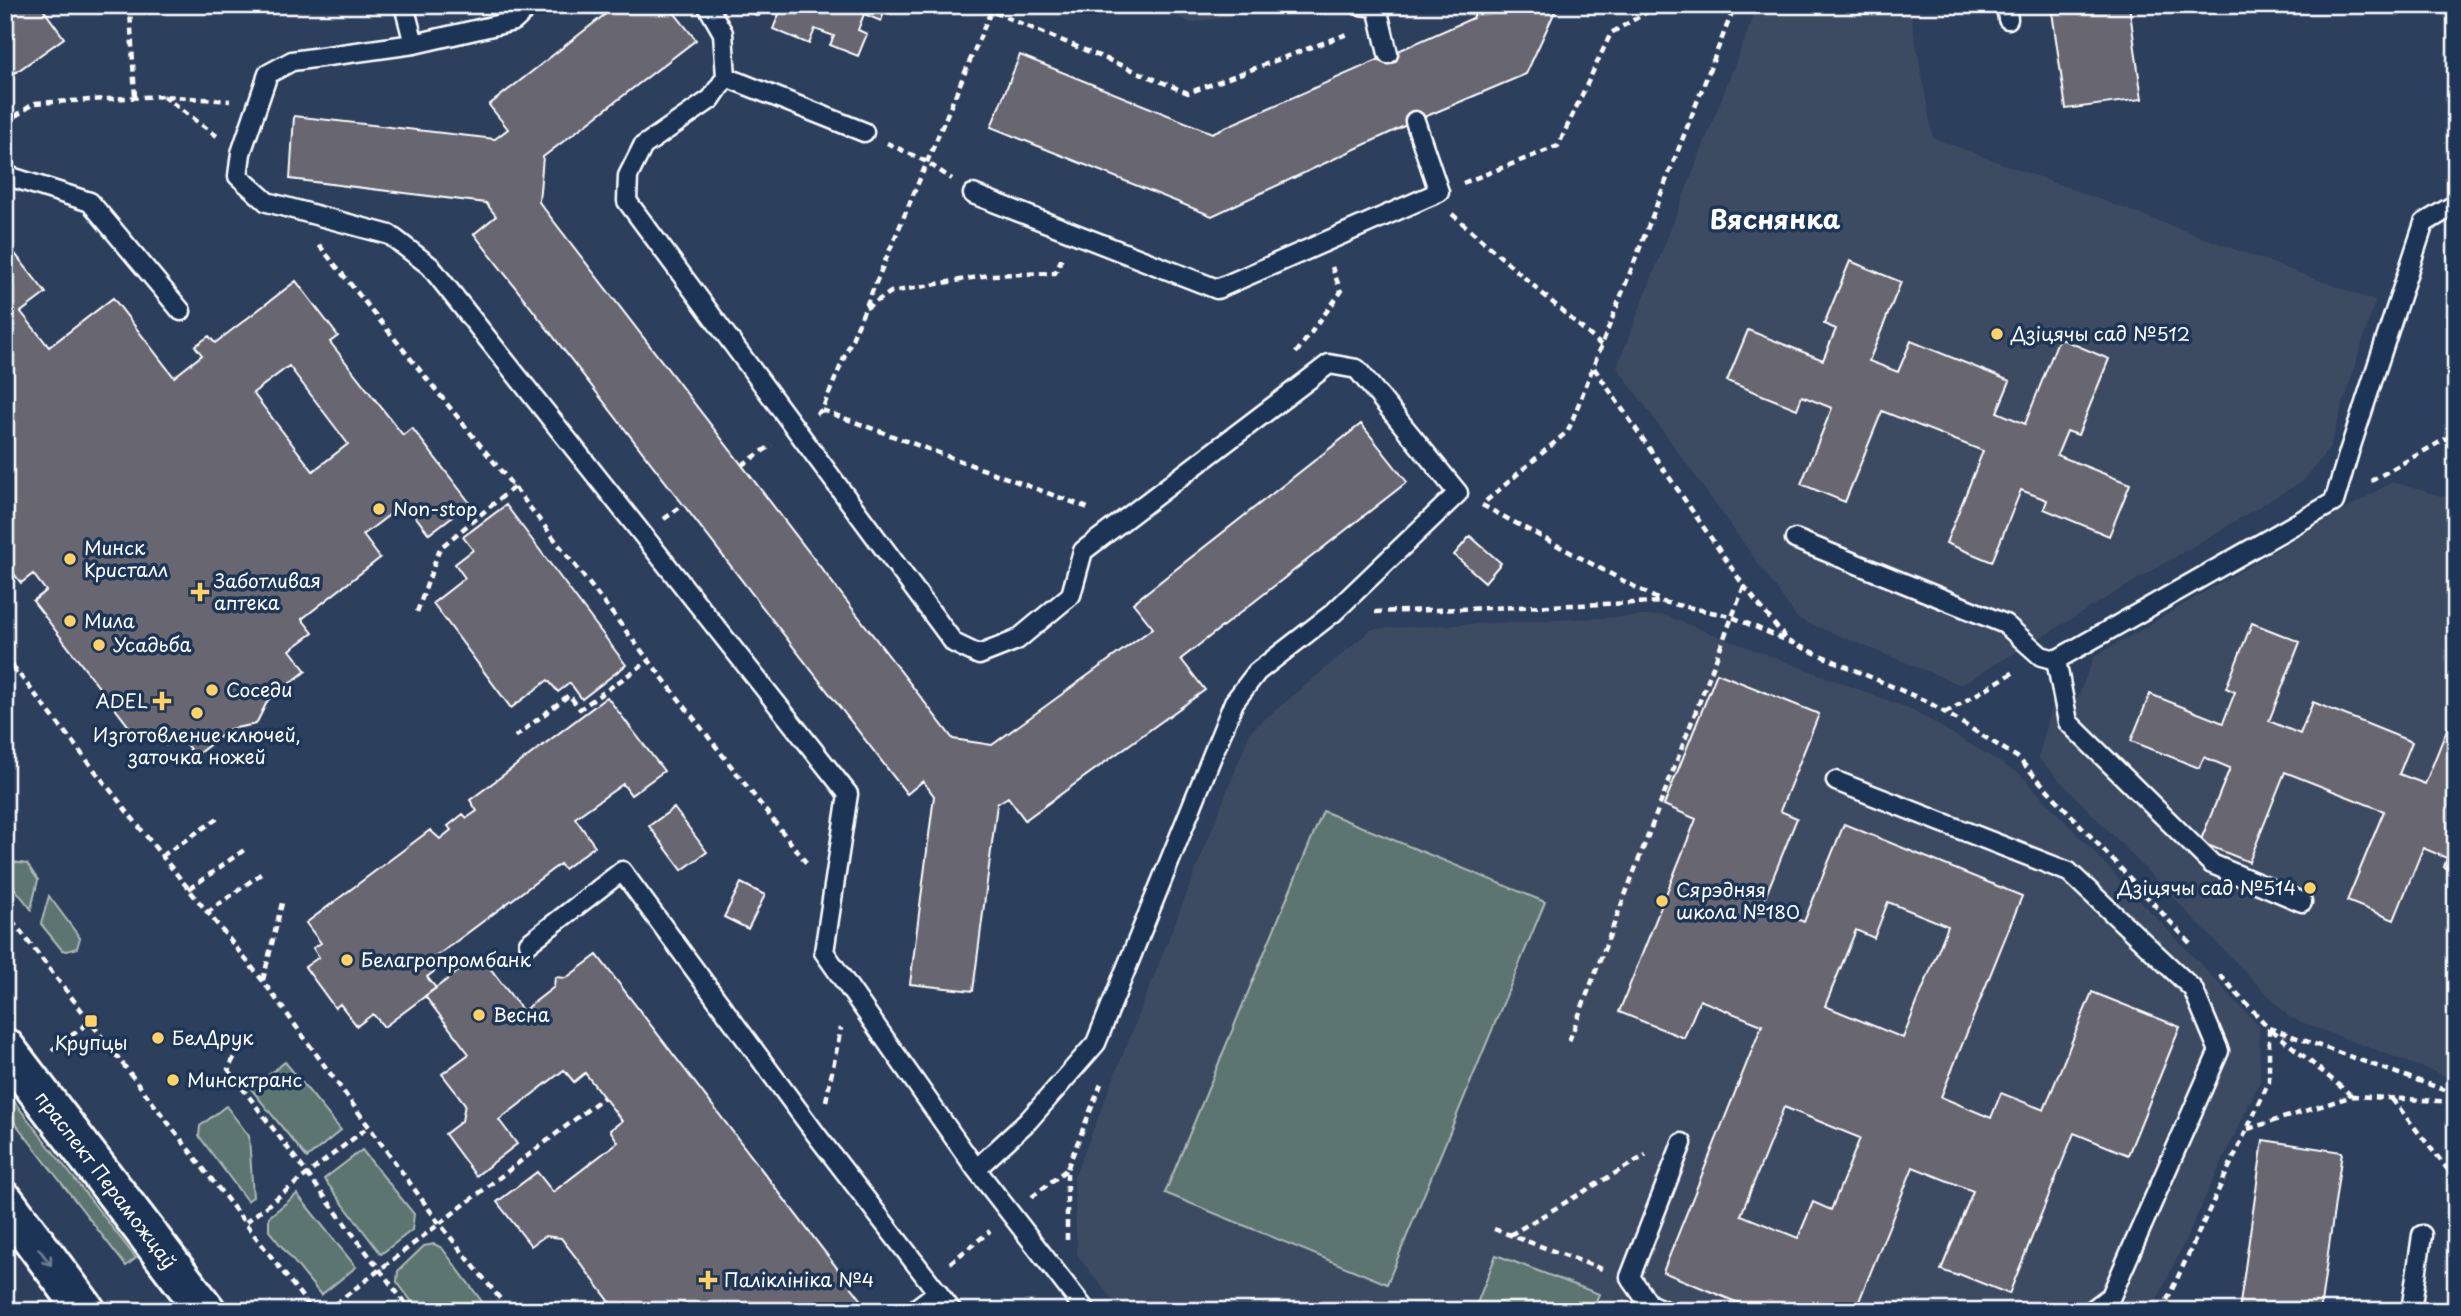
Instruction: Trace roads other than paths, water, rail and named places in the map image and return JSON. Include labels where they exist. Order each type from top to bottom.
[{"type":"main road","name":"праспект Пераможцаў","points":[[14,1060],[206,1311]]},
{"type":"main road","points":[[5,1202],[86,1311]]},
{"type":"lane","points":[[404,5],[414,44]]},
{"type":"lane","points":[[531,5],[514,21],[414,44],[292,61],[268,74],[241,153],[239,176],[267,202],[390,235],[430,266],[848,794],[824,952],[976,1169],[1086,1311]]},
{"type":"lane","points":[[707,5],[723,33],[726,78],[711,99],[643,146],[628,176],[627,201],[954,643],[979,655],[1017,640],[1071,596],[1083,551],[1329,364],[1357,369],[1458,493],[1333,613],[1257,672],[1234,702],[1096,1043],[1028,1121],[976,1169]]},
{"type":"lane","points":[[1374,10],[1388,54]]},
{"type":"lane","points":[[726,78],[864,132]]},
{"type":"lane","points":[[974,194],[1217,289],[1436,194],[1415,121]]},
{"type":"lane","points":[[5,175],[90,202],[181,311]]},
{"type":"lane","points":[[1796,539],[2006,624],[2042,656],[2056,660],[2334,502],[2424,223],[2456,204]]},
{"type":"lane","points":[[2056,660],[2068,722],[2212,864],[2302,902]]},
{"type":"lane","points":[[1836,781],[2069,872],[2193,989],[2219,1051],[2110,1296],[2091,1311]]},
{"type":"lane","points":[[529,943],[622,871],[818,1137],[952,1311]]},
{"type":"lane","points":[[1665,1311],[1648,1304],[1630,1278],[1682,1143]]},
{"type":"lane","points":[[2411,1311],[2422,1235]]},
{"type":"lane","points":[[913,1311],[937,1292]]},
{"type":"place","name":"Дзіцячы сад №512","points":[[1997,334]]},
{"type":"place","name":"Non-stop","points":[[379,509]]},
{"type":"place","name":"Минск Кристалл","points":[[70,559]]},
{"type":"place","name":"Заботливая аптека","points":[[200,592]]},
{"type":"place","name":"Мила","points":[[70,621]]},
{"type":"place","name":"Усадьба","points":[[99,645]]},
{"type":"place","name":"Соседи","points":[[212,690]]},
{"type":"place","name":"ADEL","points":[[162,701]]},
{"type":"place","name":"Изготовление ключей, заточка ножей","points":[[197,713]]},
{"type":"place","name":"Дзіцячы сад №514","points":[[2310,888]]},
{"type":"place","name":"Сярэдняя школа №180","points":[[1662,901]]},
{"type":"place","name":"Белагропромбанк","points":[[347,960]]},
{"type":"place","name":"Весна","points":[[479,1015]]},
{"type":"place","name":"Крупцы","points":[[91,1021]]},
{"type":"place","name":"БелДрук","points":[[158,1038]]},
{"type":"place","name":"Минсктранс","points":[[173,1080]]},
{"type":"place","name":"Паліклініка №4","points":[[708,1280]]},
{"type":"district","name":"Вяснянка","points":[[1775,220]]}]
